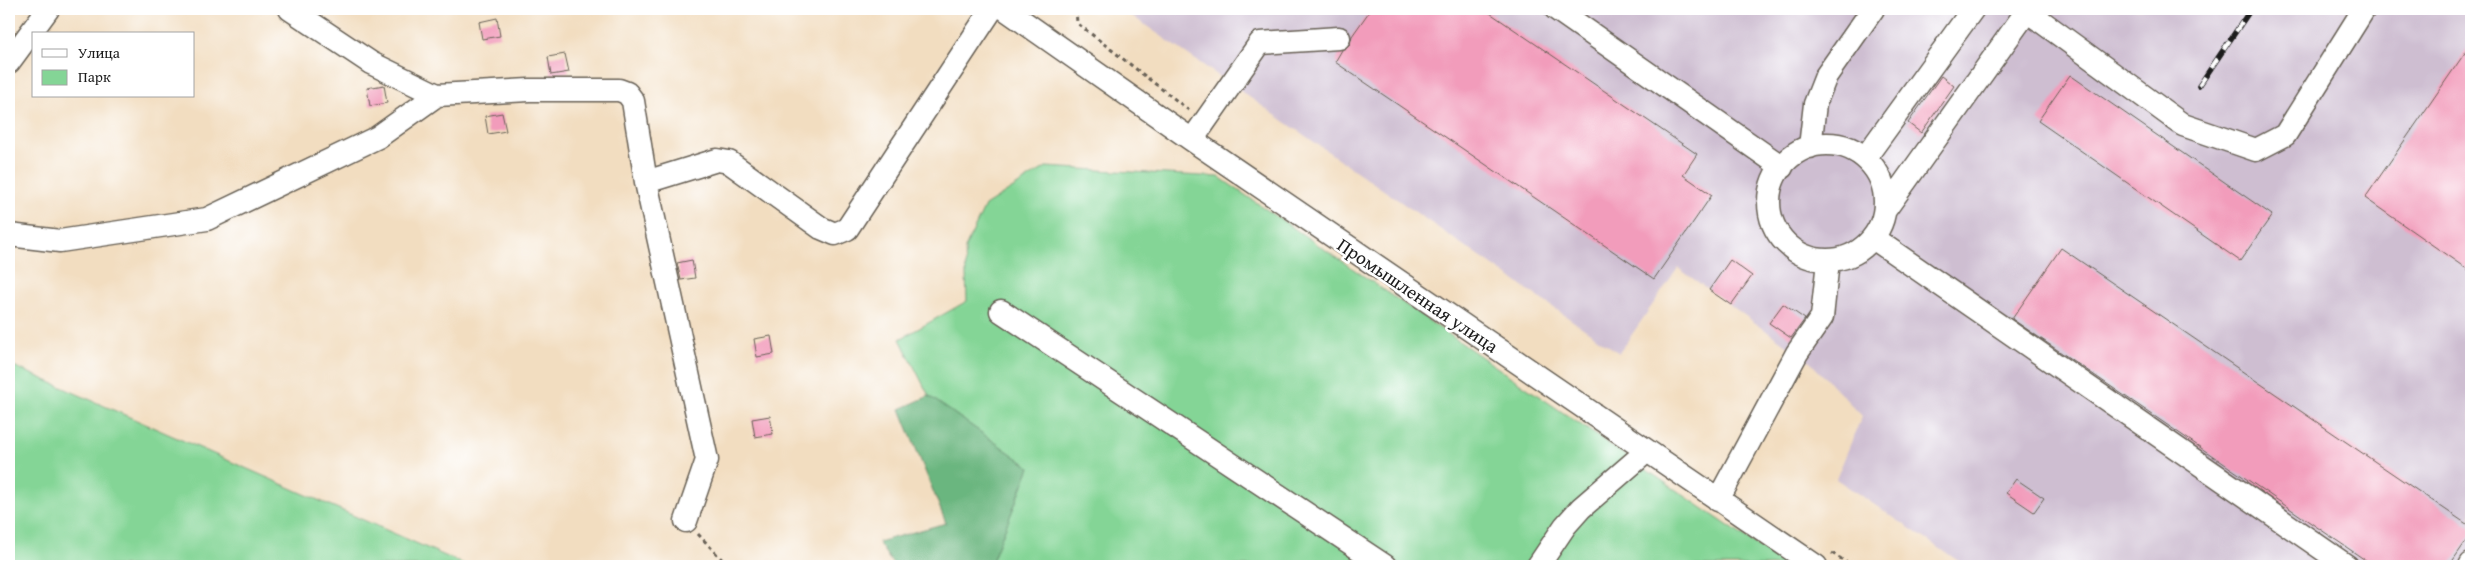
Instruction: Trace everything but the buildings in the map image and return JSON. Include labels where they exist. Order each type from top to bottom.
[{"type":"street","points":[[9,62],[48,9]]},
{"type":"street","points":[[290,9],[371,63],[438,96],[528,90],[619,90],[627,93],[633,101],[646,182],[707,460],[686,521]]},
{"type":"street","points":[[646,182],[717,160],[729,162],[821,228],[835,234],[847,229],[992,9]]},
{"type":"street","points":[[1556,9],[1580,15],[1782,167]]},
{"type":"street","points":[[1810,147],[1815,104],[1853,9]]},
{"type":"street","points":[[1826,76],[1873,9]]},
{"type":"street","points":[[1865,158],[1973,9]]},
{"type":"street","points":[[1885,210],[2026,10],[2183,125],[2256,150],[2285,135],[2364,9]]},
{"type":"street","name":"Промышленная улица","points":[[1020,13],[1198,131],[1647,451],[1816,566]]},
{"type":"street","points":[[1198,131],[1260,43],[1339,38]]},
{"type":"street","points":[[13,240],[60,241],[207,219],[378,137],[438,96]]},
{"type":"street","points":[[1833,145],[1856,152],[1865,158],[1877,173],[1884,191],[1885,210],[1881,225],[1873,238],[1853,254],[1828,260],[1818,260],[1789,246],[1776,228],[1772,218],[1770,197],[1776,176],[1782,167],[1799,152],[1810,147],[1833,145]]},
{"type":"street","points":[[1873,238],[2347,566]]},
{"type":"street","points":[[1718,500],[1797,353],[1822,317],[1828,260]]},
{"type":"street","points":[[1001,311],[1385,566]]},
{"type":"street","points":[[1538,566],[1565,526],[1581,508],[1647,451]]},
{"type":"path","points":[[1076,9],[1076,23],[1198,131]]},
{"type":"path","points":[[686,521],[728,566]]},
{"type":"shaded area","points":[[1122,9],[2471,9],[2471,566],[1966,566],[1836,479],[1862,416],[1810,362],[1678,268],[1619,353]]},
{"type":"green space","points":[[1046,167],[1219,177],[1787,566],[990,566],[1030,467],[929,396],[900,339],[967,301],[965,248],[985,206]]},
{"type":"green space","points":[[9,364],[468,566],[9,566]]},
{"type":"green space","points":[[929,396],[1030,467],[990,566],[952,566],[951,564],[894,566],[878,542],[946,523],[900,409]]},
{"type":"railway","points":[[2199,86],[2251,9]]}]
